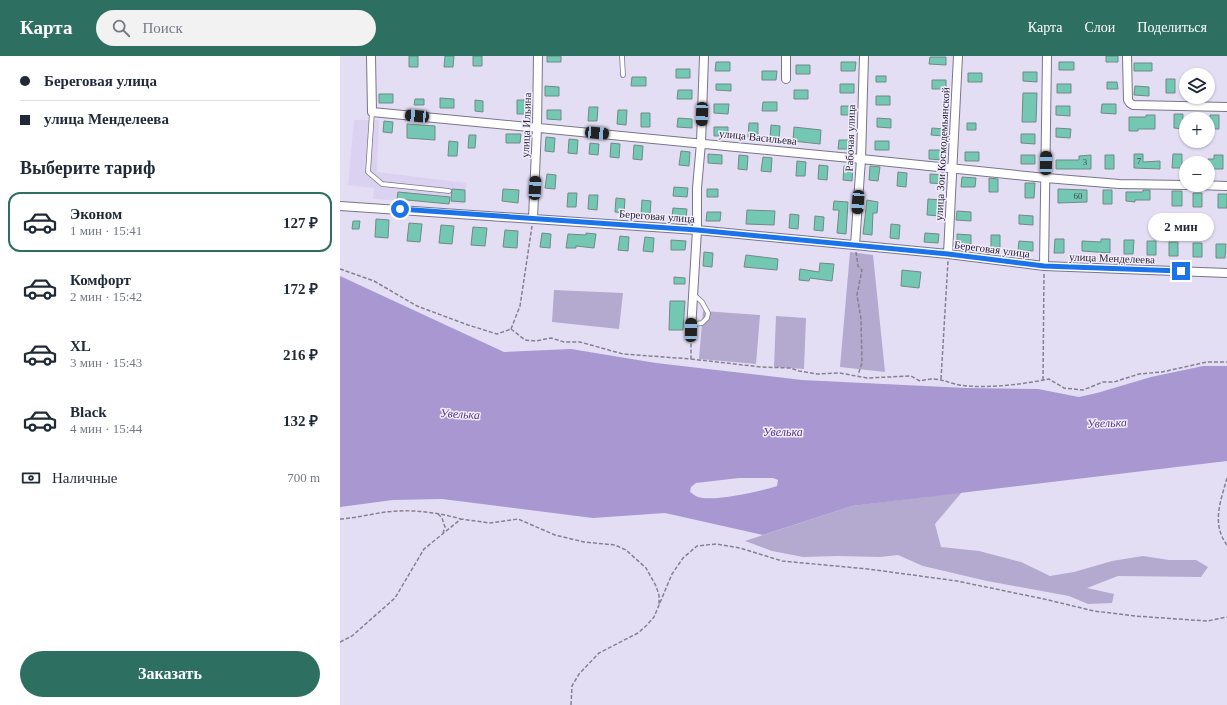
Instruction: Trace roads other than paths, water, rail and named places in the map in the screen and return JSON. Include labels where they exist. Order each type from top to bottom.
[{"type":"street","points":[[371,56],[372,112]]},
{"type":"street","name":"улица Ильина","points":[[533,218],[537,128],[538,56]]},
{"type":"street","points":[[691,330],[692,293],[697,230],[697,188],[704,56]]},
{"type":"street","points":[[786,56],[786,79]]},
{"type":"street","name":"Рабочая улица","points":[[855,245],[861,158],[864,56]]},
{"type":"street","name":"улица Зои Космодемьянской","points":[[948,254],[958,56]]},
{"type":"street","points":[[1044,266],[1047,56]]},
{"type":"street","points":[[1127,56],[1128,100],[1133,105],[1227,107]]},
{"type":"street","name":"улица Васильева","points":[[372,112],[861,158],[1046,178]]},
{"type":"street","points":[[1046,178],[1119,184],[1179,185]]},
{"type":"street","points":[[1215,186],[1227,186]]},
{"type":"street","name":"Береговая улица","points":[[340,206],[697,230],[948,254],[1044,266]]},
{"type":"street","name":"улица Менделеева","points":[[1044,266],[1227,273]]},
{"type":"lane","points":[[622,56],[623,75]]},
{"type":"lane","points":[[372,112],[368,172],[382,184],[449,191]]},
{"type":"lane","points":[[691,321],[695,324],[702,323],[708,313],[702,302],[692,293]]},
{"type":"water","name":"Увелька","points":[[340,276],[504,352],[571,349],[656,363],[802,380],[966,388],[1038,389],[1079,397],[1151,377],[1203,366],[1227,366],[1227,461],[852,506],[763,535],[665,513],[593,518],[442,499],[393,500],[340,507]],"holes":[[[739,478],[773,478],[778,480],[777,486],[738,495],[705,498],[698,497],[690,492],[691,487],[696,483]]]}]
